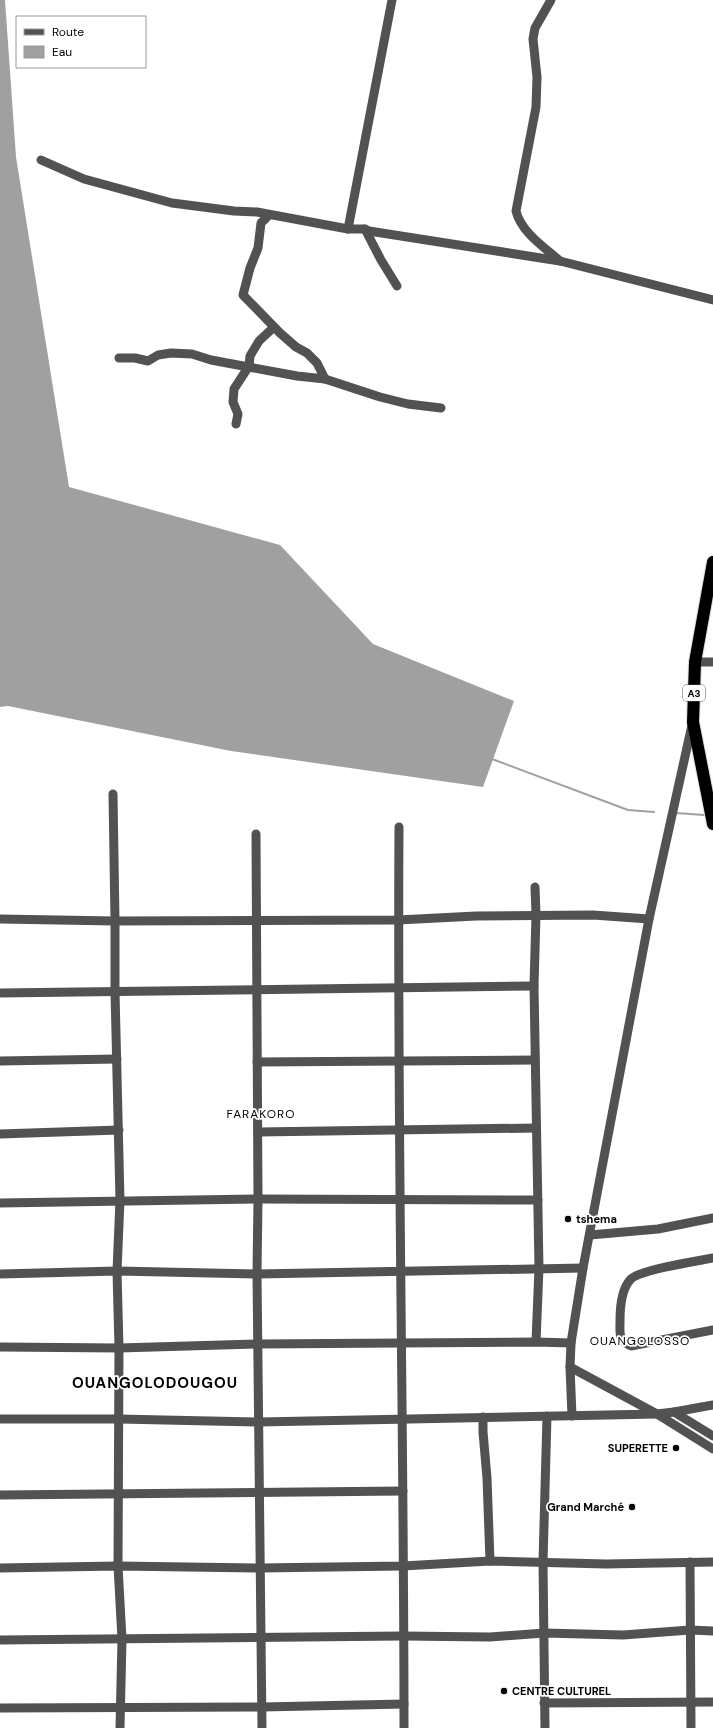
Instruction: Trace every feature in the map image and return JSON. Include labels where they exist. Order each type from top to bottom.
[{"type":"highway","name":"A3","points":[[713,562],[695,662],[693,722],[713,824]]},
{"type":"street","points":[[348,229],[392,0]]},
{"type":"street","points":[[551,0],[535,28],[533,39],[537,77],[536,107],[516,211],[518,219],[533,238],[560,261]]},
{"type":"street","points":[[41,160],[84,179],[172,203],[234,211],[256,212],[348,229],[365,229],[369,231],[560,261],[713,300]]},
{"type":"street","points":[[269,215],[261,223],[258,248],[250,268],[243,295],[250,305],[296,347],[307,353],[318,363],[325,379]]},
{"type":"street","points":[[365,229],[380,260],[397,286]]},
{"type":"street","points":[[236,424],[238,414],[233,402],[234,389],[248,366],[250,356],[259,341],[274,327]]},
{"type":"street","points":[[119,358],[135,358],[148,361],[158,355],[171,353],[192,354],[211,360],[297,376],[325,379],[380,397],[408,404],[441,408]]},
{"type":"street","points":[[695,662],[713,662]]},
{"type":"street","points":[[572,1416],[570,1367],[583,1268],[649,919],[693,722]]},
{"type":"street","points":[[113,794],[115,921],[114,992],[120,1200],[117,1271],[119,1348],[118,1566],[122,1639],[120,1728]]},
{"type":"street","points":[[399,827],[398,1061],[404,1491],[402,1636],[404,1728]]},
{"type":"street","points":[[256,834],[258,1132],[257,1274],[261,1492],[260,1637],[262,1728]]},
{"type":"street","points":[[535,887],[536,915],[534,986],[539,1268],[536,1342]]},
{"type":"street","points":[[0,919],[115,921],[256,919],[398,920],[536,915],[593,915],[649,919]]},
{"type":"street","points":[[0,993],[114,992],[257,988],[534,986]]},
{"type":"street","points":[[0,1061],[117,1059]]},
{"type":"street","points":[[257,1062],[535,1060]]},
{"type":"street","points":[[258,1132],[536,1128]]},
{"type":"street","points":[[0,1134],[119,1130]]},
{"type":"street","points":[[0,1203],[258,1199],[538,1200]]},
{"type":"street","points":[[590,1234],[658,1229],[713,1218]]},
{"type":"street","points":[[713,1258],[646,1272],[630,1278],[624,1289],[620,1310],[620,1337],[624,1343],[631,1346],[713,1330]]},
{"type":"street","points":[[0,1274],[117,1271],[257,1274],[583,1268]]},
{"type":"street","points":[[0,1347],[119,1348],[258,1344],[572,1343]]},
{"type":"street","points":[[570,1367],[657,1414],[713,1449]]},
{"type":"street","points":[[0,1419],[119,1419],[259,1422],[483,1416],[572,1416],[657,1414],[713,1405]]},
{"type":"street","points":[[674,1412],[713,1436]]},
{"type":"street","points":[[483,1416],[490,1561]]},
{"type":"street","points":[[545,1728],[543,1562],[547,1416]]},
{"type":"street","points":[[0,1495],[404,1491]]},
{"type":"street","points":[[0,1568],[118,1566],[260,1568],[403,1566],[490,1561],[606,1564],[713,1562]]},
{"type":"street","points":[[690,1562],[691,1728]]},
{"type":"street","points":[[0,1640],[402,1636],[490,1637],[544,1633],[624,1635],[690,1630],[713,1631]]},
{"type":"street","points":[[544,1703],[713,1702]]},
{"type":"street","points":[[0,1708],[121,1706],[262,1707],[404,1704]]},
{"type":"water","points":[[0,0],[5,0],[16,157],[69,487],[280,545],[373,644],[514,701],[483,787],[231,751],[8,706],[0,707]]},
{"type":"waterway","points":[[492,759],[628,810],[654,812]]},
{"type":"waterway","points":[[676,813],[704,815]]},
{"type":"place","name":"tshema","points":[[568,1219]]},
{"type":"place","name":"SUPERETTE","points":[[676,1448]]},
{"type":"place","name":"Grand Marché","points":[[632,1507]]},
{"type":"place","name":"CENTRE CULTUREL","points":[[504,1691]]},
{"type":"district","name":"FARAKORO","points":[[261,1114]]},
{"type":"district","name":"OUANGOLOSSO","points":[[640,1341]]},
{"type":"district","name":"OUANGOLODOUGOU","points":[[155,1383]]}]
